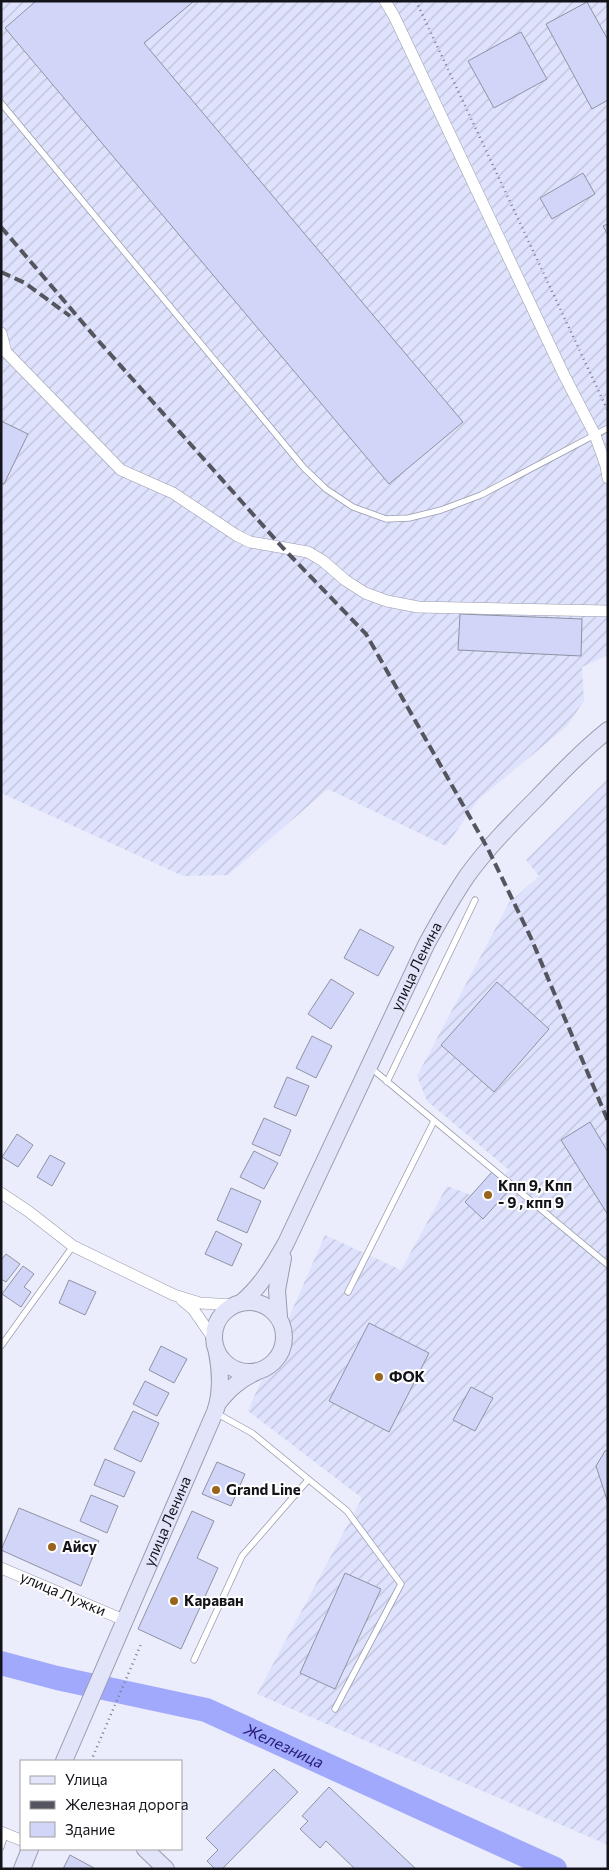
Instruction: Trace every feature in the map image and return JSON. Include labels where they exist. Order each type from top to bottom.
[{"type":"street","points":[[385,1],[394,16],[564,375],[595,435],[606,466],[608,478]]},
{"type":"street","points":[[1,333],[6,352],[121,470],[173,493],[236,535],[250,542],[308,552],[365,593],[387,601],[418,607],[608,611]]},
{"type":"street","name":"улица Ленина","points":[[286,1243],[434,930],[467,875],[488,849],[552,782],[608,730]]},
{"type":"street","points":[[1,1193],[28,1211],[73,1246],[174,1295],[200,1303],[237,1304],[252,1302],[262,1304],[279,1317]]},
{"type":"street","points":[[216,1408],[220,1368],[215,1345],[215,1328],[225,1311],[254,1292],[265,1279],[286,1243]]},
{"type":"street","points":[[216,1408],[230,1388],[239,1380],[266,1368],[276,1361],[282,1351],[285,1340],[284,1328],[279,1317],[277,1290],[286,1243]]},
{"type":"street","points":[[174,1295],[193,1309],[223,1362],[233,1369],[244,1373],[256,1372]]},
{"type":"street","name":"улица Ленина","points":[[64,1760],[216,1408]]},
{"type":"street","name":"улица Лужки","points":[[1,1568],[124,1620]]},
{"type":"street","points":[[3,1833],[20,1840]]},
{"type":"street","points":[[22,1869],[30,1850]]},
{"type":"street","points":[[146,1850],[166,1869]]},
{"type":"lane","points":[[1,103],[304,468],[326,489],[353,507],[386,519],[409,518],[442,510],[481,495],[608,428]]},
{"type":"lane","points":[[387,1082],[475,900]]},
{"type":"lane","points":[[369,1067],[608,1265]]},
{"type":"lane","points":[[348,1292],[434,1120]]},
{"type":"lane","points":[[1,1346],[73,1246]]},
{"type":"lane","points":[[216,1408],[252,1433],[347,1511],[401,1584],[334,1709]]},
{"type":"lane","points":[[194,1660],[242,1556],[308,1480]]},
{"type":"lane","points":[[1,1847],[3,1833]]},
{"type":"path","points":[[416,1],[608,412]]},
{"type":"path","points":[[90,1760],[141,1644]]},
{"type":"shaded area","points":[[1,1],[608,1],[608,655],[582,667],[584,701],[566,727],[479,799],[446,846],[328,789],[228,875],[183,876],[1,793]]},
{"type":"shaded area","points":[[608,779],[608,1845],[257,1694],[362,1498],[248,1411],[325,1235],[401,1270],[447,1186],[484,1200],[509,1170],[427,1101],[417,1076],[509,903],[539,876],[526,860]]},
{"type":"building","points":[[36,1],[194,1],[144,43],[463,422],[389,484],[5,28]]},
{"type":"building","points":[[587,2],[608,40],[608,100],[592,109],[546,24]]},
{"type":"building","points":[[521,32],[547,79],[494,108],[468,61]]},
{"type":"building","points":[[583,173],[595,194],[552,219],[540,198]]},
{"type":"building","points":[[608,224],[608,235],[603,226]]},
{"type":"building","points":[[1,421],[28,434],[4,484],[1,483]]},
{"type":"building","points":[[460,614],[582,619],[581,656],[458,650]]},
{"type":"building","points":[[360,929],[394,947],[378,976],[344,958]]},
{"type":"building","points":[[331,979],[354,993],[331,1029],[308,1014]]},
{"type":"building","points":[[497,982],[549,1029],[494,1092],[441,1045]]},
{"type":"building","points":[[312,1036],[332,1046],[316,1078],[296,1068]]},
{"type":"building","points":[[287,1077],[309,1086],[296,1116],[274,1107]]},
{"type":"building","points":[[264,1118],[291,1130],[280,1156],[252,1144]]},
{"type":"building","points":[[590,1122],[608,1152],[608,1215],[561,1140]]},
{"type":"building","points":[[17,1134],[33,1145],[18,1167],[2,1157]]},
{"type":"building","points":[[254,1151],[278,1163],[264,1189],[240,1177]]},
{"type":"building","points":[[50,1155],[65,1163],[52,1186],[37,1177]]},
{"type":"building","name":"Кпп 9, Кпп - 9 , кпп 9","points":[[492,1172],[510,1189],[483,1219],[465,1202]]},
{"type":"building","points":[[231,1188],[261,1201],[247,1233],[217,1220]]},
{"type":"building","points":[[216,1231],[242,1244],[232,1266],[205,1254]]},
{"type":"building","points":[[6,1254],[20,1264],[6,1282],[1,1279],[1,1260]]},
{"type":"building","points":[[23,1266],[34,1274],[24,1287],[31,1292],[21,1307],[2,1294]]},
{"type":"building","points":[[69,1280],[96,1292],[85,1315],[59,1303]]},
{"type":"building","name":"ФОК","points":[[369,1323],[429,1353],[389,1432],[329,1401]]},
{"type":"building","points":[[161,1346],[187,1359],[174,1383],[149,1370]]},
{"type":"building","points":[[145,1381],[169,1393],[157,1416],[133,1404]]},
{"type":"building","points":[[471,1387],[493,1398],[475,1431],[453,1420]]},
{"type":"building","points":[[133,1411],[159,1423],[141,1462],[114,1449]]},
{"type":"building","points":[[608,1450],[608,1503],[596,1466],[605,1451]]},
{"type":"building","points":[[105,1459],[135,1472],[124,1497],[94,1485]]},
{"type":"building","points":[[217,1462],[245,1474],[231,1506],[202,1494]]},
{"type":"building","points":[[91,1495],[118,1506],[107,1533],[80,1521]]},
{"type":"building","points":[[19,1508],[99,1541],[81,1586],[1,1550]]},
{"type":"building","points":[[192,1511],[214,1521],[197,1558],[218,1568],[181,1649],[138,1629]]},
{"type":"building","points":[[345,1573],[381,1589],[335,1689],[300,1673]]},
{"type":"building","points":[[274,1769],[298,1792],[222,1869],[215,1869],[207,1861],[218,1850],[206,1838]]},
{"type":"building","points":[[329,1787],[416,1869],[355,1869],[326,1841],[320,1848],[300,1829],[308,1821],[302,1816]]},
{"type":"building","points":[[70,1855],[94,1868],[63,1869]]},
{"type":"waterway","name":"Железница","points":[[1,1663],[57,1678],[206,1710],[555,1869]]},
{"type":"railway","points":[[1,227],[95,337],[283,548],[366,634],[488,849],[531,938],[608,1121]]},
{"type":"railway","points":[[1,272],[25,283],[70,316]]},
{"type":"place","name":"Кпп 9, Кпп - 9 , кпп 9","points":[[488,1195]]},
{"type":"place","name":"ФОК","points":[[379,1377]]},
{"type":"place","name":"Grand Line","points":[[216,1490]]},
{"type":"place","name":"Айсу","points":[[52,1547]]},
{"type":"place","name":"Караван","points":[[174,1601]]}]
